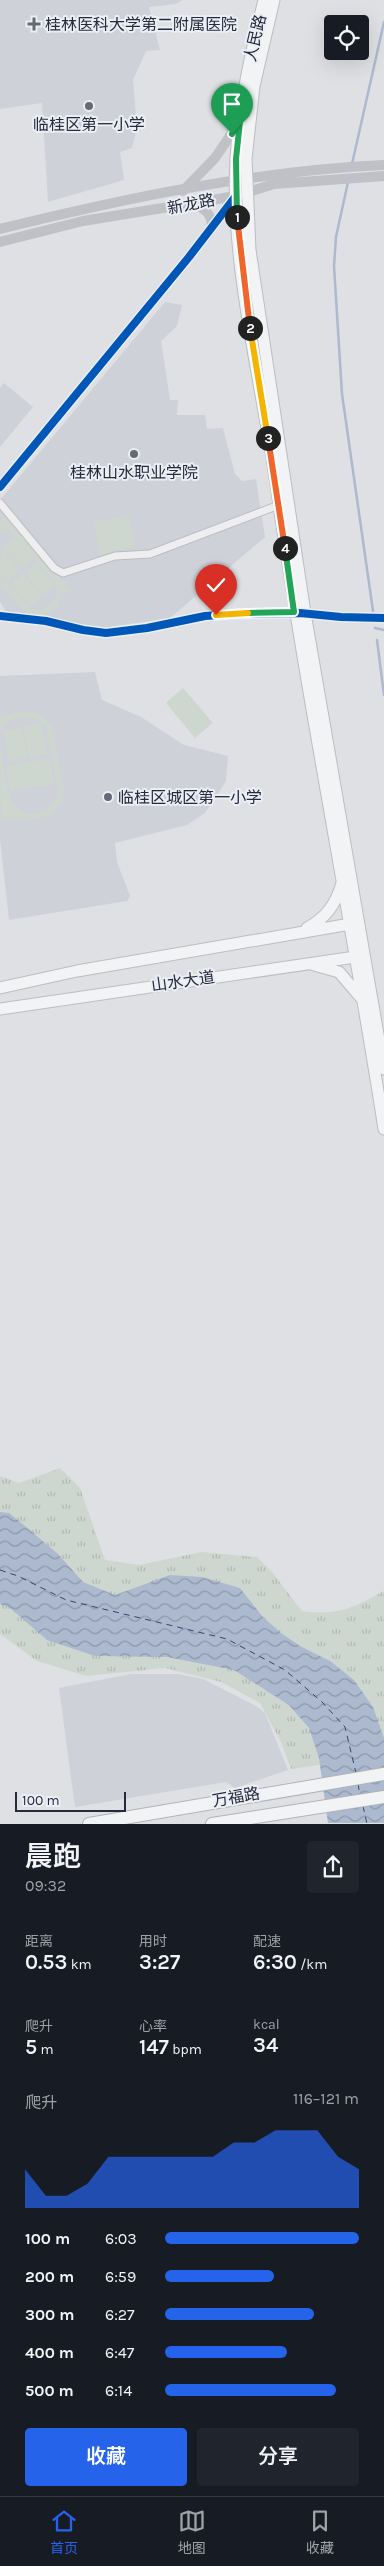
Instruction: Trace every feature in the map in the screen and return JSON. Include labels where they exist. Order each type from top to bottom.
[{"type":"highway","name":"万福路","points":[[89,1824],[312,1784],[384,1774]]},
{"type":"highway","name":"万福路","points":[[212,1824],[316,1806],[384,1797]]},
{"type":"main road","name":"人民路","points":[[244,184],[236,159],[244,84],[264,0]]},
{"type":"main road","name":"人民路","points":[[274,0],[254,86],[244,184],[236,196],[244,292],[279,505],[300,613]]},
{"type":"main road","points":[[183,191],[215,158],[240,121]]},
{"type":"main road","name":"新龙路","points":[[0,229],[131,199],[244,184],[274,184],[362,166],[384,165]]},
{"type":"main road","name":"新龙路","points":[[318,174],[360,177],[384,176]]},
{"type":"main road","points":[[244,184],[254,286],[300,613],[342,882],[355,924]]},
{"type":"main road","points":[[0,486],[236,196]]},
{"type":"main road","name":"新龙路","points":[[0,242],[83,222],[236,196]]},
{"type":"main road","points":[[191,204],[200,206],[209,214],[212,223],[211,228]]},
{"type":"main road","points":[[300,613],[360,956],[384,1069]]},
{"type":"main road","points":[[302,931],[326,916],[339,894],[342,882]]},
{"type":"main road","name":"山水大道","points":[[0,988],[78,971],[302,931],[355,924]]},
{"type":"main road","points":[[360,956],[364,1000],[384,1129]]},
{"type":"main road","name":"山水大道","points":[[0,1009],[360,956]]},
{"type":"main road","points":[[307,964],[339,972],[364,1000]]},
{"type":"street","points":[[0,503],[54,568],[63,572],[115,556],[150,554],[279,505]]},
{"type":"street","points":[[0,616],[46,621],[83,630],[106,632],[148,628],[205,616],[300,613],[341,617],[384,618]]},
{"type":"shaded area","name":"临桂区第一小学","points":[[0,0],[183,0],[176,4],[149,7],[160,50],[146,51],[133,80],[137,128],[132,148],[120,152],[124,180],[48,202],[42,103],[0,109]]},
{"type":"shaded area","name":"桂林山水职业学院","points":[[165,302],[182,305],[177,326],[161,341],[170,400],[178,400],[177,415],[205,415],[207,429],[223,428],[235,474],[242,481],[256,479],[265,537],[170,618],[95,629],[7,613],[0,602],[0,500]]},
{"type":"shaded area","points":[[4,383],[33,407],[0,447],[0,388]]},
{"type":"shaded area","name":"临桂区城区第一小学","points":[[95,672],[102,700],[141,717],[184,745],[228,756],[226,781],[205,813],[187,825],[115,843],[117,862],[130,896],[127,901],[9,920],[0,839],[0,676]]},
{"type":"shaded area","points":[[131,1674],[178,1674],[203,1679],[256,1706],[265,1713],[288,1770],[235,1788],[226,1782],[75,1807],[59,1688]]},
{"type":"green space","points":[[129,516],[135,547],[100,554],[94,522]]},
{"type":"green space","points":[[6,517],[70,591],[64,595],[61,591],[58,606],[48,613],[40,615],[25,611],[0,583],[0,573],[30,608],[38,610],[46,608],[56,596],[56,584],[15,536],[10,531],[0,531],[0,521]]},
{"type":"green space","points":[[15,537],[33,559],[21,569],[3,547]]},
{"type":"green space","points":[[1,548],[20,570],[8,580],[0,571]]},
{"type":"green space","points":[[36,563],[55,585],[43,595],[25,573]]},
{"type":"green space","points":[[23,574],[42,596],[30,606],[11,584]]},
{"type":"green space","points":[[183,688],[213,723],[195,738],[166,703]]},
{"type":"green space","points":[[31,711],[44,717],[51,725],[64,788],[62,800],[57,809],[42,817],[1,820],[0,744],[5,780],[14,804],[21,811],[31,814],[44,811],[52,805],[57,796],[58,789],[47,728],[36,719],[22,718],[9,722],[0,732],[0,718],[15,712]]},
{"type":"green space","points":[[41,724],[47,753],[29,757],[23,727]]},
{"type":"green space","points":[[22,728],[27,757],[9,761],[3,731]]},
{"type":"green space","points":[[50,759],[54,784],[10,790],[6,766]]},
{"type":"green space","points":[[60,1468],[80,1488],[105,1560],[139,1565],[201,1552],[257,1557],[272,1572],[302,1611],[325,1612],[345,1609],[384,1591],[384,1756],[291,1769],[281,1742],[260,1703],[221,1682],[165,1668],[86,1676],[37,1661],[0,1634],[0,1476],[19,1483]]},
{"type":"water","points":[[0,1512],[9,1513],[25,1526],[58,1554],[83,1582],[115,1595],[170,1575],[202,1577],[240,1588],[263,1617],[281,1633],[300,1646],[330,1661],[354,1680],[373,1707],[384,1738],[384,1823],[328,1823],[319,1758],[309,1728],[289,1705],[234,1670],[167,1657],[95,1656],[47,1640],[10,1608],[0,1604]]},
{"type":"waterway","points":[[352,164],[384,22]]},
{"type":"waterway","points":[[348,182],[336,237],[334,266],[342,394],[373,611]]},
{"type":"waterway","points":[[375,628],[384,630]]},
{"type":"waterway","points":[[377,640],[384,695]]},
{"type":"ferry route","points":[[0,1570],[18,1576],[66,1600],[227,1639],[285,1670],[322,1702],[345,1727],[356,1773]]},
{"type":"ferry route","points":[[358,1784],[360,1795]]},
{"type":"ferry route","points":[[363,1806],[367,1824]]},
{"type":"cycle path","points":[[0,487],[189,257],[236,196]]},
{"type":"cycle path","points":[[0,616],[46,621],[83,630],[106,633],[147,628],[205,616],[235,614],[300,613],[341,617],[384,618]]},
{"type":"place","name":"桂林医科大学第二附属医院","points":[[34,24]]},
{"type":"place","name":"临桂区第一小学","points":[[89,106]]},
{"type":"place","name":"桂林山水职业学院","points":[[134,454]]},
{"type":"place","name":"临桂区城区第一小学","points":[[108,797]]},
{"type":"route","points":[[216,615],[294,612],[274,472],[244,292],[236,196],[236,159],[240,121],[232,134]]}]
